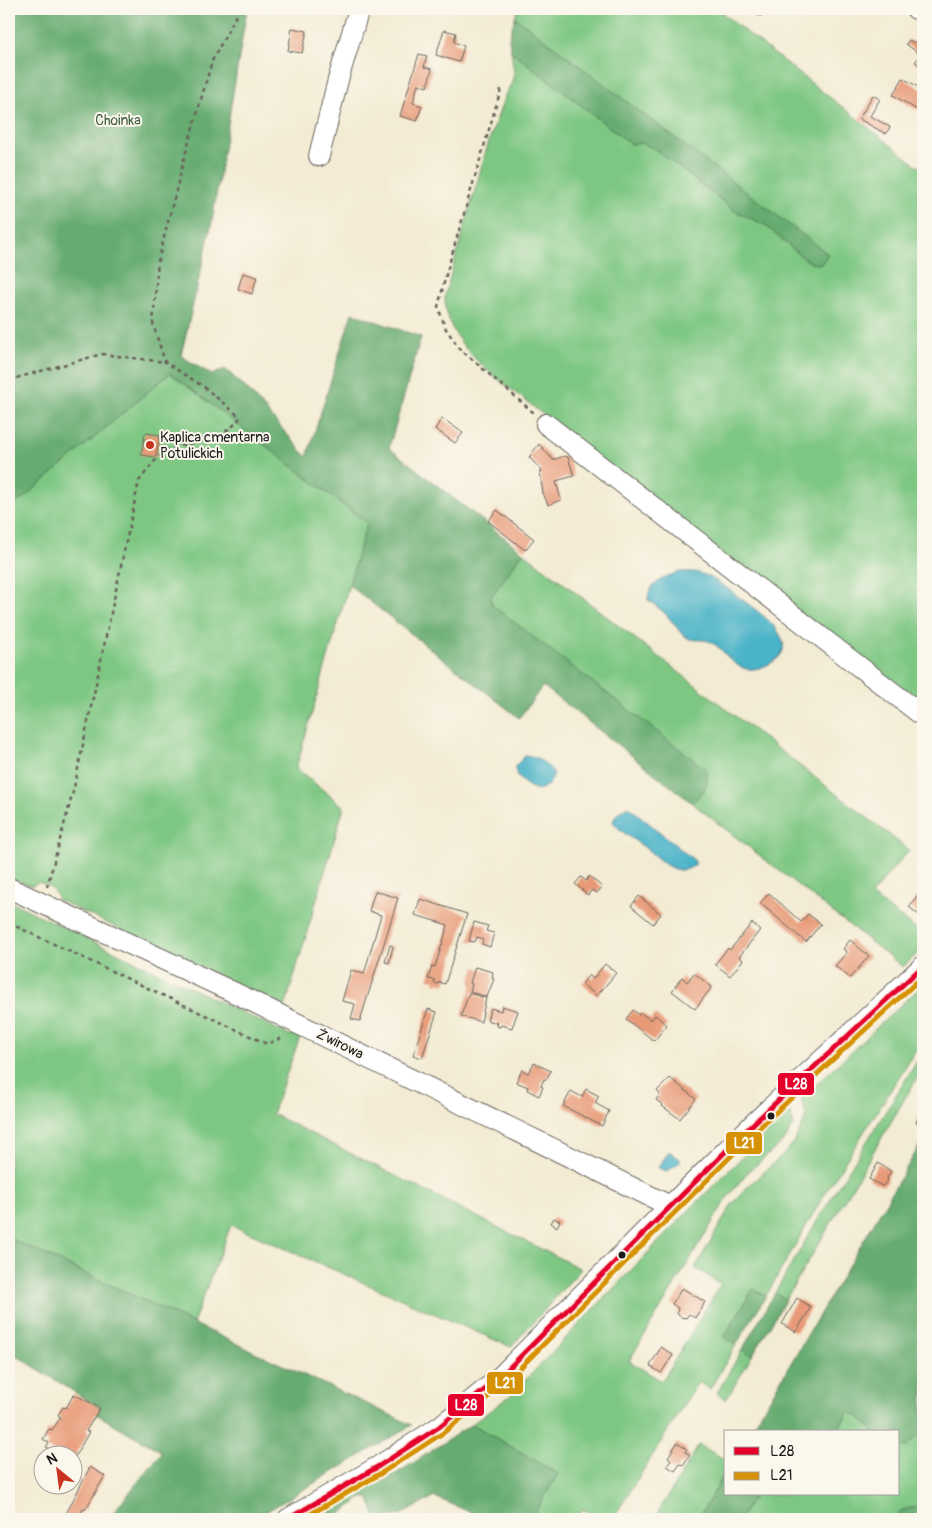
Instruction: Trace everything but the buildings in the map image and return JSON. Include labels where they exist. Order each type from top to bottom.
[{"type":"street","points":[[319,156],[338,80],[359,9]]},
{"type":"street","points":[[916,9],[923,11]]},
{"type":"street","points":[[546,424],[923,716]]},
{"type":"street","name":"Żwirowa","points":[[9,888],[233,992],[670,1206]]},
{"type":"street","points":[[288,1519],[378,1466],[438,1427],[498,1380],[754,1124],[923,966]]},
{"type":"path","points":[[165,362],[153,324],[158,261],[212,61],[238,10],[242,9]]},
{"type":"path","points":[[502,89],[447,270],[438,307],[446,329],[460,349],[546,424]]},
{"type":"path","points":[[9,380],[102,354],[165,362],[204,387],[240,417],[237,424],[228,430],[201,442],[171,448],[154,462],[139,481],[73,792],[42,903]]},
{"type":"path","points":[[9,923],[267,1044],[306,1028]]},
{"type":"green space","name":"Choinka","points":[[9,9],[247,9],[211,227],[181,356],[212,375],[225,369],[248,390],[307,457],[352,313],[421,337],[389,448],[523,552],[491,597],[492,605],[707,770],[707,781],[704,789],[692,803],[543,686],[519,718],[349,585],[367,523],[170,373],[27,495],[9,508]]},
{"type":"green space","points":[[518,9],[725,9],[723,14],[923,170],[923,711],[491,374],[464,346],[453,330],[447,313],[445,295],[488,144],[506,93],[512,82],[514,73],[511,51],[631,144],[642,143],[655,149],[735,211],[765,225],[811,263],[821,264],[828,254],[515,17]]},
{"type":"green space","points":[[515,17],[828,254],[821,264],[811,263],[765,225],[735,211],[655,149],[642,143],[631,144],[511,51],[509,39]]},
{"type":"green space","points":[[170,373],[221,412],[248,390],[269,414],[253,436],[367,523],[296,768],[344,807],[285,1007],[58,900],[53,891],[43,883],[39,882],[31,886],[9,877],[9,508],[27,495]]},
{"type":"green space","points":[[523,552],[909,850],[871,895],[923,934],[923,949],[903,967],[692,803],[705,790],[492,605],[491,597]]},
{"type":"green space","points":[[9,901],[289,1035],[301,1034],[272,1114],[581,1269],[511,1347],[231,1225],[193,1323],[9,1238]]},
{"type":"green space","points":[[923,984],[923,1039],[824,1195],[766,1296],[753,1289],[724,1337],[736,1345],[710,1389],[698,1382],[613,1519],[600,1519],[583,1509],[576,1519],[531,1519],[558,1474],[472,1424],[510,1396],[692,1207],[790,1110],[793,1125],[785,1140],[747,1173],[727,1198],[629,1361],[662,1381],[721,1284],[695,1268],[731,1206],[745,1189],[785,1153],[795,1140],[806,1114],[801,1099]]},
{"type":"green space","points":[[923,1052],[923,1068],[786,1299],[775,1293],[818,1219]]},
{"type":"green space","points":[[923,1140],[923,1431],[907,1447],[900,1445],[900,1430],[872,1430],[858,1416],[848,1412],[838,1430],[751,1430]]},
{"type":"green space","points":[[9,1238],[412,1425],[254,1519],[108,1519],[162,1452],[96,1414],[100,1408],[9,1351]]},
{"type":"green space","points":[[753,1289],[766,1296],[736,1345],[724,1337]]},
{"type":"green space","points":[[775,1293],[786,1299],[752,1356],[742,1350]]},
{"type":"green space","points":[[742,1350],[752,1356],[726,1400],[717,1393]]},
{"type":"green space","points":[[848,1412],[858,1416],[872,1430],[838,1430]]},
{"type":"green space","points":[[472,1424],[558,1474],[531,1519],[470,1519],[474,1514],[435,1497],[393,1517],[377,1519],[368,1498],[361,1498],[334,1519],[317,1519],[407,1467]]},
{"type":"green space","points":[[923,1431],[923,1507],[914,1507],[900,1512],[895,1519],[740,1519],[754,1496],[900,1496],[900,1445],[907,1447]]},
{"type":"green space","points":[[699,1445],[724,1459],[724,1475],[698,1519],[654,1519]]},
{"type":"green space","points":[[724,1475],[724,1496],[754,1496],[740,1519],[698,1519]]},
{"type":"green space","points":[[923,1507],[923,1519],[895,1519],[900,1512],[907,1509]]},
{"type":"water","points":[[679,572],[697,572],[707,576],[722,584],[758,611],[782,638],[783,648],[780,656],[763,667],[746,669],[734,663],[720,648],[711,642],[692,639],[684,635],[663,612],[648,600],[654,585]]},
{"type":"water","points":[[526,755],[542,762],[554,775],[549,784],[540,790],[523,782],[515,770],[515,766]]},
{"type":"water","points":[[628,806],[695,861],[695,865],[688,869],[674,869],[620,829],[613,822],[614,819]]},
{"type":"water","points":[[669,1151],[680,1159],[680,1162],[667,1171],[658,1168]]},
{"type":"transit line","name":"L28","points":[[288,1519],[379,1466],[439,1427],[498,1379],[754,1123],[923,966]]},
{"type":"transit line","name":"L21","points":[[302,1519],[383,1472],[443,1433],[503,1385],[759,1128],[923,976]]},
{"type":"place","name":"Kaplica cmentarna Potulickich","points":[[150,445]]}]
